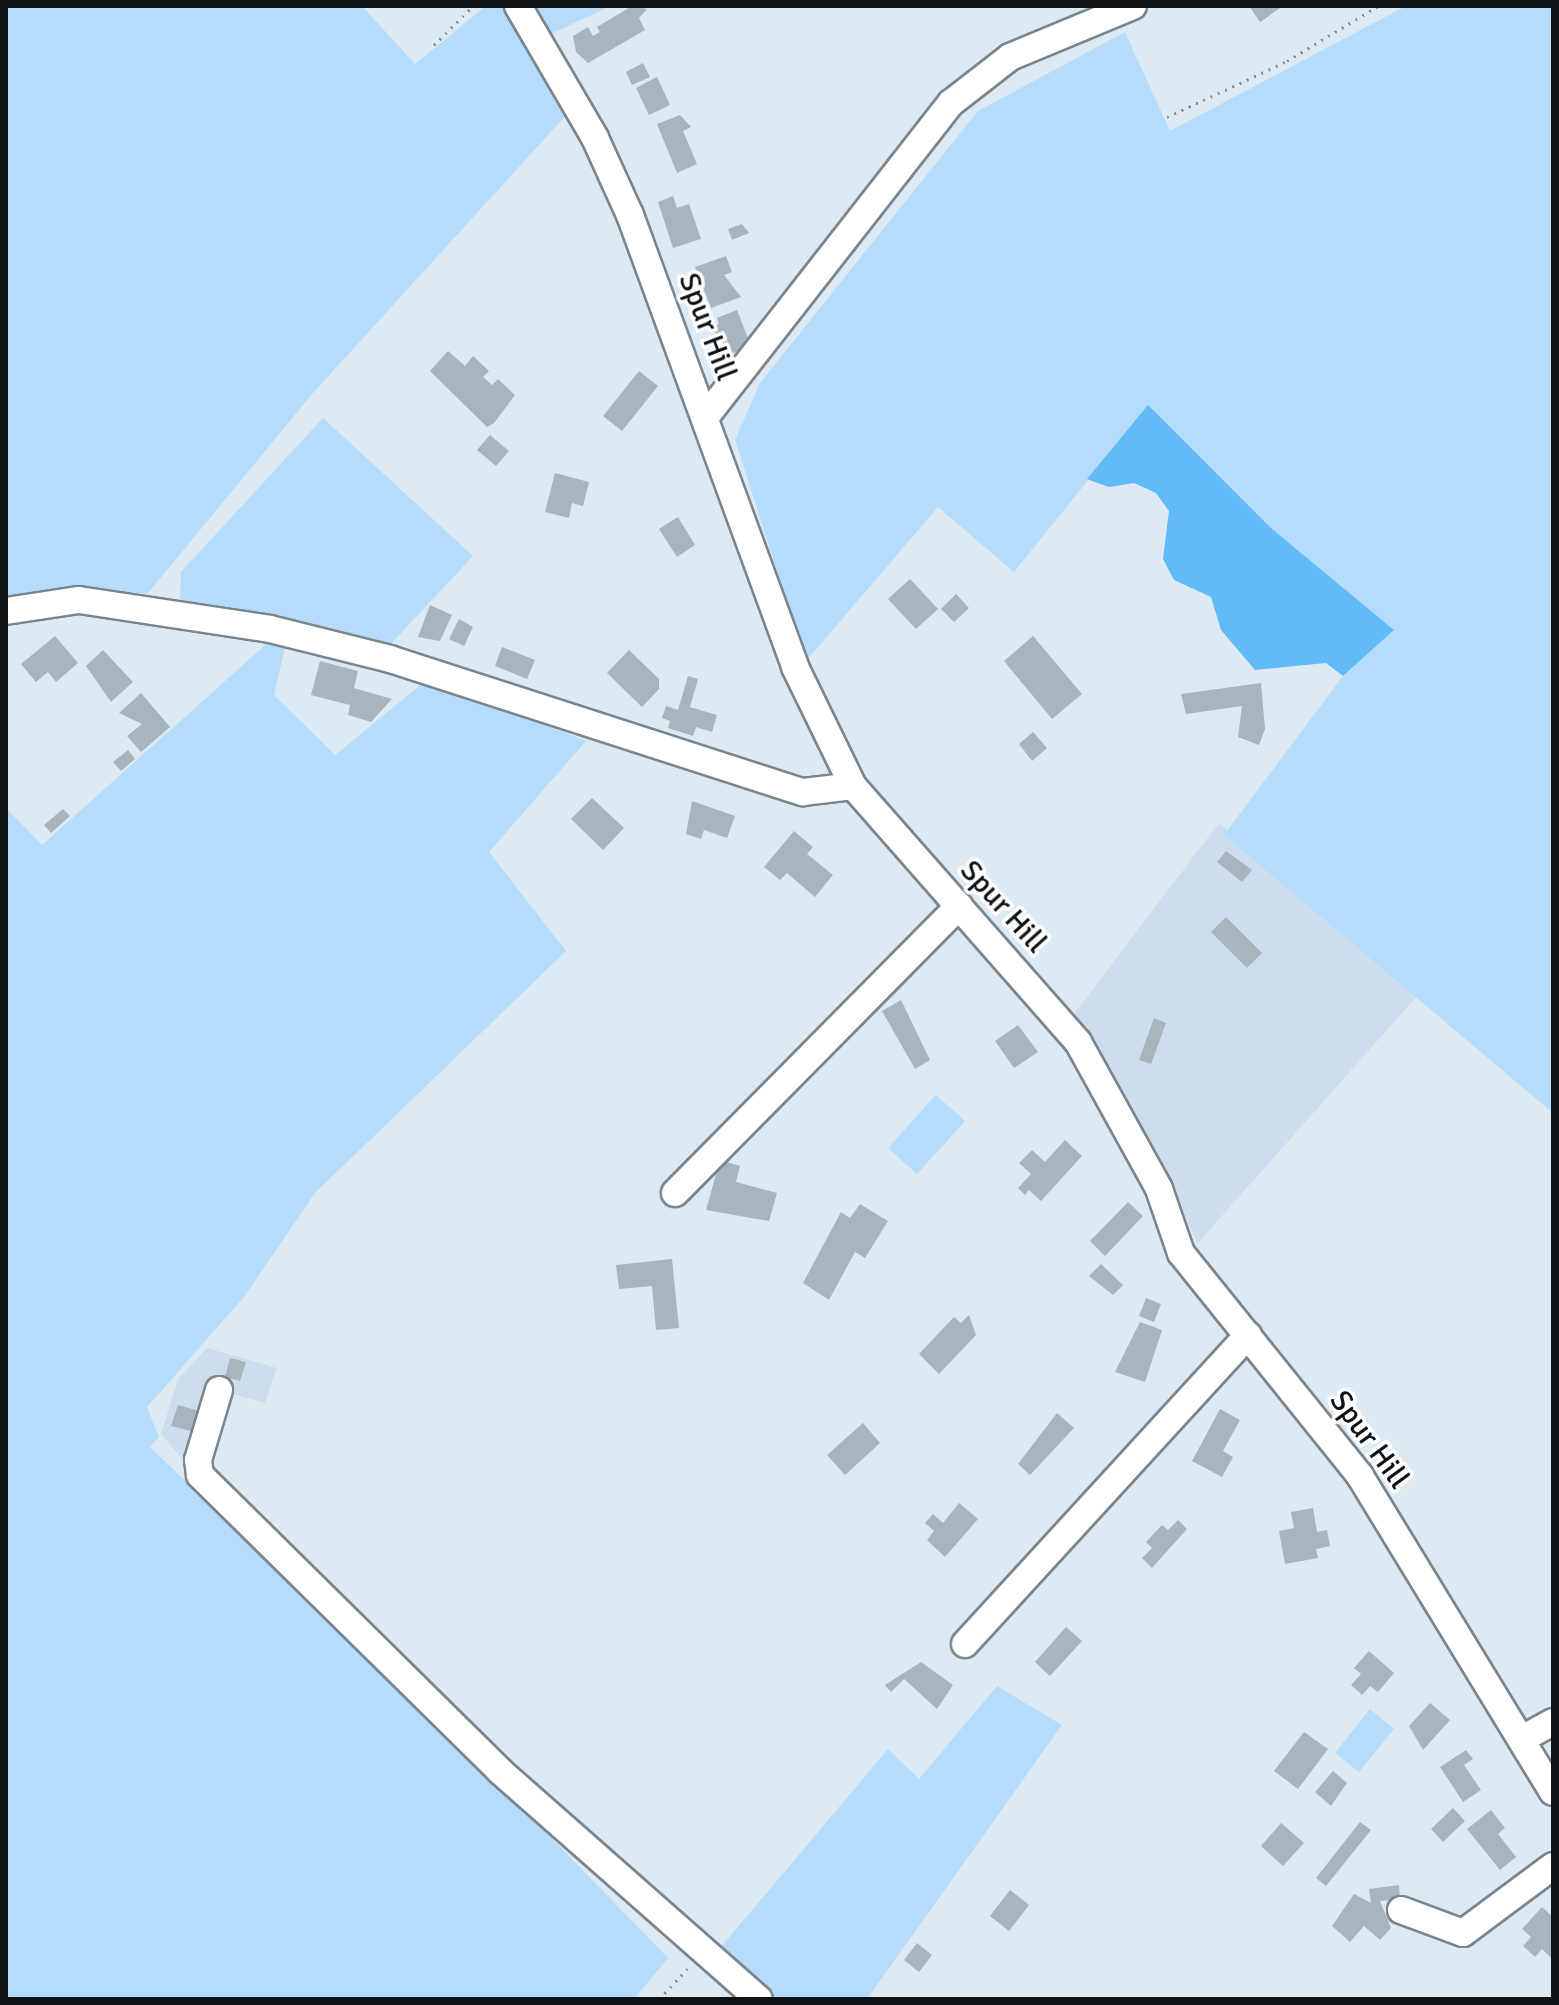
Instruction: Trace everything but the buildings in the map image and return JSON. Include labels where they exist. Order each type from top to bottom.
[{"type":"street","name":"Spur Hill","points":[[518,6],[595,138],[707,415],[795,667],[853,786],[1087,1054],[1159,1189],[1181,1253],[1360,1476],[1553,1792]]},
{"type":"street","points":[[707,415],[951,103],[1010,57],[1133,6]]},
{"type":"street","points":[[6,611],[79,600],[270,629],[390,659],[803,792],[853,786]]},
{"type":"street","points":[[675,1193],[959,906]]},
{"type":"street","points":[[965,1644],[1248,1335]]},
{"type":"street","points":[[219,1390],[198,1460],[200,1475],[500,1771],[759,1999]]},
{"type":"street","points":[[1522,1739],[1553,1722]]},
{"type":"street","points":[[1401,1910],[1463,1933],[1553,1866]]},
{"type":"path","points":[[434,45],[473,6]]},
{"type":"path","points":[[1167,117],[1287,61],[1378,6]]},
{"type":"path","points":[[659,1999],[704,1949]]},
{"type":"shaded area","points":[[6,6],[362,6],[415,64],[486,6],[502,6],[568,113],[313,393],[148,593],[6,597]]},
{"type":"shaded area","points":[[530,6],[611,6],[546,36]]},
{"type":"shaded area","points":[[1406,6],[1553,6],[1553,1113],[1224,835],[1343,676],[1394,630],[1271,528],[1148,406],[1014,572],[938,507],[806,661],[735,440],[760,383],[978,111],[1125,32],[1170,131]]},
{"type":"shaded area","points":[[1148,405],[1271,528],[1394,630],[1343,676],[1326,663],[1255,670],[1221,630],[1211,597],[1174,580],[1163,559],[1169,511],[1156,493],[1134,483],[1109,487],[1087,479]]},
{"type":"shaded area","points":[[323,418],[473,556],[388,647],[180,600],[181,572]]},
{"type":"shaded area","points":[[272,639],[286,643],[274,695],[335,755],[428,679],[586,741],[489,852],[566,951],[315,1193],[244,1297],[147,1407],[159,1437],[150,1447],[467,1751],[668,1958],[634,1999],[6,1999],[6,808],[42,845]]},
{"type":"shaded area","points":[[1219,823],[1418,995],[1197,1244],[1173,1185],[1100,1049],[1074,1014]]},
{"type":"shaded area","points":[[936,1095],[965,1121],[917,1174],[888,1148]]},
{"type":"shaded area","points":[[207,1348],[277,1368],[265,1403],[213,1389],[189,1467],[161,1434],[178,1379]]},
{"type":"shaded area","points":[[997,1686],[1062,1725],[867,1999],[771,1999],[721,1947],[888,1749],[919,1779]]},
{"type":"shaded area","points":[[1370,1709],[1394,1729],[1359,1772],[1335,1753]]}]
